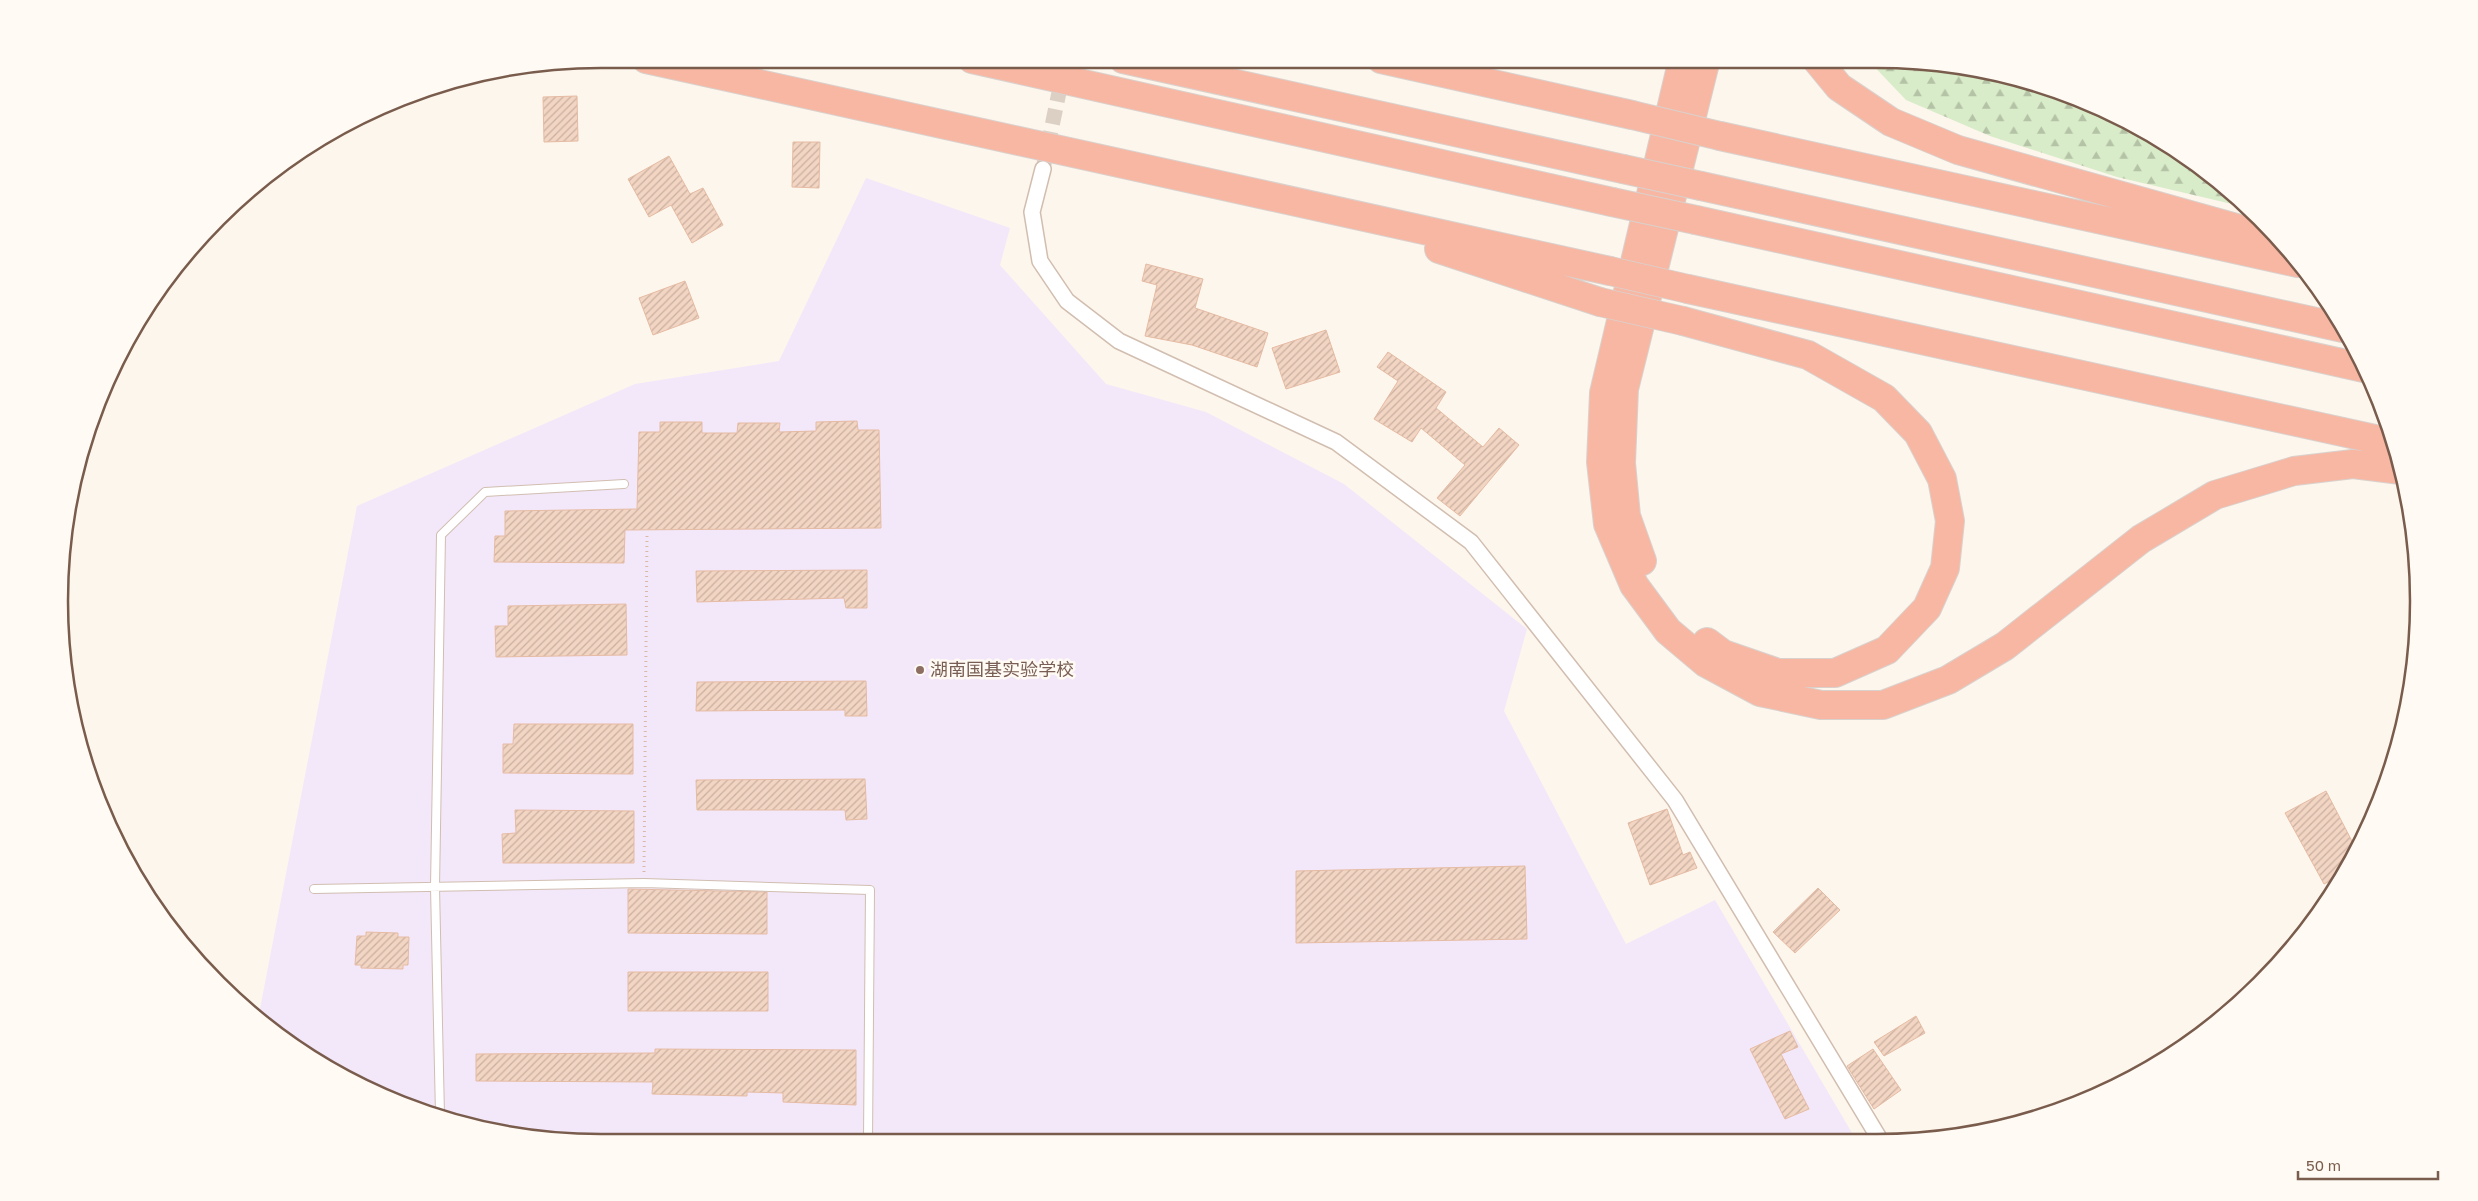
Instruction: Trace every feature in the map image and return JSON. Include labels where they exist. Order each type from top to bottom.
[{"type":"highway","points":[[687,68],[1610,271],[2391,460]]},
{"type":"highway","points":[[1012,68],[2357,366]]},
{"type":"highway","points":[[1163,68],[2334,326]]},
{"type":"highway","points":[[1421,68],[1720,136],[2287,260]]},
{"type":"highway","points":[[1681,68],[1604,394],[1601,462],[1608,524],[1634,585],[1668,631],[1706,663],[1760,692],[1821,705],[1883,705],[1948,680],[2005,646],[2141,539],[2215,495],[2294,471],[2391,461]]},
{"type":"highway","points":[[1285,199],[1600,302],[1643,312],[1683,321],[1808,354],[1884,398],[1918,433],[1942,479],[1950,521],[1945,568],[1928,608],[1887,650],[1836,673],[1778,672],[1723,654],[1683,623],[1648,575],[1626,516],[1621,463],[1624,389],[1643,312],[1704,68]]},
{"type":"highway","points":[[1823,68],[1838,87],[1891,122],[1958,150],[2266,236]]},
{"type":"street","points":[[1044,169],[1032,212],[1040,260],[1066,301],[1119,341],[1336,442],[1471,542],[1675,800],[1877,1134]]},
{"type":"lane","points":[[440,1108],[435,887],[441,536],[485,492],[624,484]]},
{"type":"lane","points":[[314,889],[644,883],[870,890],[868,1134]]},
{"type":"path","points":[[644,883],[647,532]]},
{"type":"shaded area","name":"湖南国基实验学校","points":[[866,178],[1010,228],[1000,265],[1106,384],[1206,412],[1344,484],[1527,629],[1504,711],[1626,944],[1715,900],[1853,1134],[600,1134],[531,1129],[463,1115],[429,1105],[365,1079],[304,1044],[260,1010],[357,506],[635,384],[779,361]]},
{"type":"green space","points":[[1876,68],[1947,72],[2015,86],[2049,96],[2113,122],[2144,139],[2174,157],[2234,204],[2117,177],[1990,136],[1906,100]]},
{"type":"building","points":[[577,96],[578,141],[544,142],[543,97]]},
{"type":"building","points":[[793,142],[820,142],[819,188],[792,187]]},
{"type":"building","points":[[669,156],[690,194],[703,188],[723,225],[692,243],[671,205],[649,217],[628,179]]},
{"type":"building","points":[[1146,264],[1203,279],[1195,308],[1268,333],[1257,367],[1192,345],[1145,336],[1157,285],[1142,281]]},
{"type":"building","points":[[685,281],[699,318],[653,335],[639,298]]},
{"type":"building","points":[[1326,330],[1340,372],[1286,389],[1272,348]]},
{"type":"building","points":[[1388,352],[1446,392],[1436,408],[1483,447],[1499,428],[1519,445],[1460,516],[1437,498],[1465,465],[1421,428],[1412,442],[1374,419],[1398,381],[1377,367]]},
{"type":"building","points":[[857,421],[858,430],[879,430],[881,528],[625,530],[624,563],[494,562],[495,536],[505,536],[505,511],[637,509],[639,432],[660,432],[660,422],[702,422],[702,433],[737,433],[738,423],[780,423],[779,432],[816,431],[816,422]]},
{"type":"building","points":[[867,570],[867,608],[846,608],[844,598],[697,602],[696,571]]},
{"type":"building","points":[[626,604],[627,655],[496,657],[495,626],[508,626],[508,606]]},
{"type":"building","points":[[866,681],[867,716],[845,716],[845,710],[696,711],[697,682]]},
{"type":"building","points":[[514,724],[633,724],[633,774],[503,773],[503,744],[513,744]]},
{"type":"building","points":[[865,779],[867,819],[846,820],[845,810],[697,810],[696,780]]},
{"type":"building","points":[[2326,791],[2353,842],[2331,881],[2324,884],[2285,813]]},
{"type":"building","points":[[1667,809],[1683,855],[1690,852],[1697,868],[1650,885],[1628,823]]},
{"type":"building","points":[[515,810],[634,811],[634,863],[503,863],[502,834],[516,833]]},
{"type":"building","points":[[1525,866],[1527,939],[1296,943],[1296,871]]},
{"type":"building","points":[[1818,888],[1840,910],[1795,953],[1773,932]]},
{"type":"building","points":[[628,889],[767,892],[767,934],[628,933]]},
{"type":"building","points":[[366,932],[398,933],[398,937],[409,937],[408,965],[403,965],[403,969],[361,968],[361,965],[355,965],[357,936],[366,936]]},
{"type":"building","points":[[628,972],[768,972],[768,1011],[628,1011]]},
{"type":"building","points":[[1916,1016],[1925,1033],[1884,1056],[1874,1042]]},
{"type":"building","points":[[1790,1031],[1798,1047],[1781,1054],[1809,1109],[1785,1119],[1750,1049]]},
{"type":"building","points":[[655,1049],[856,1050],[856,1105],[783,1102],[783,1093],[747,1092],[747,1096],[652,1094],[653,1082],[476,1081],[476,1054],[655,1053]]},
{"type":"building","points":[[1873,1049],[1901,1090],[1874,1109],[1847,1066]]},
{"type":"tunnel","points":[[1043,169],[1064,68]]},
{"type":"place","name":"湖南国基实验学校","points":[[920,670]]}]
